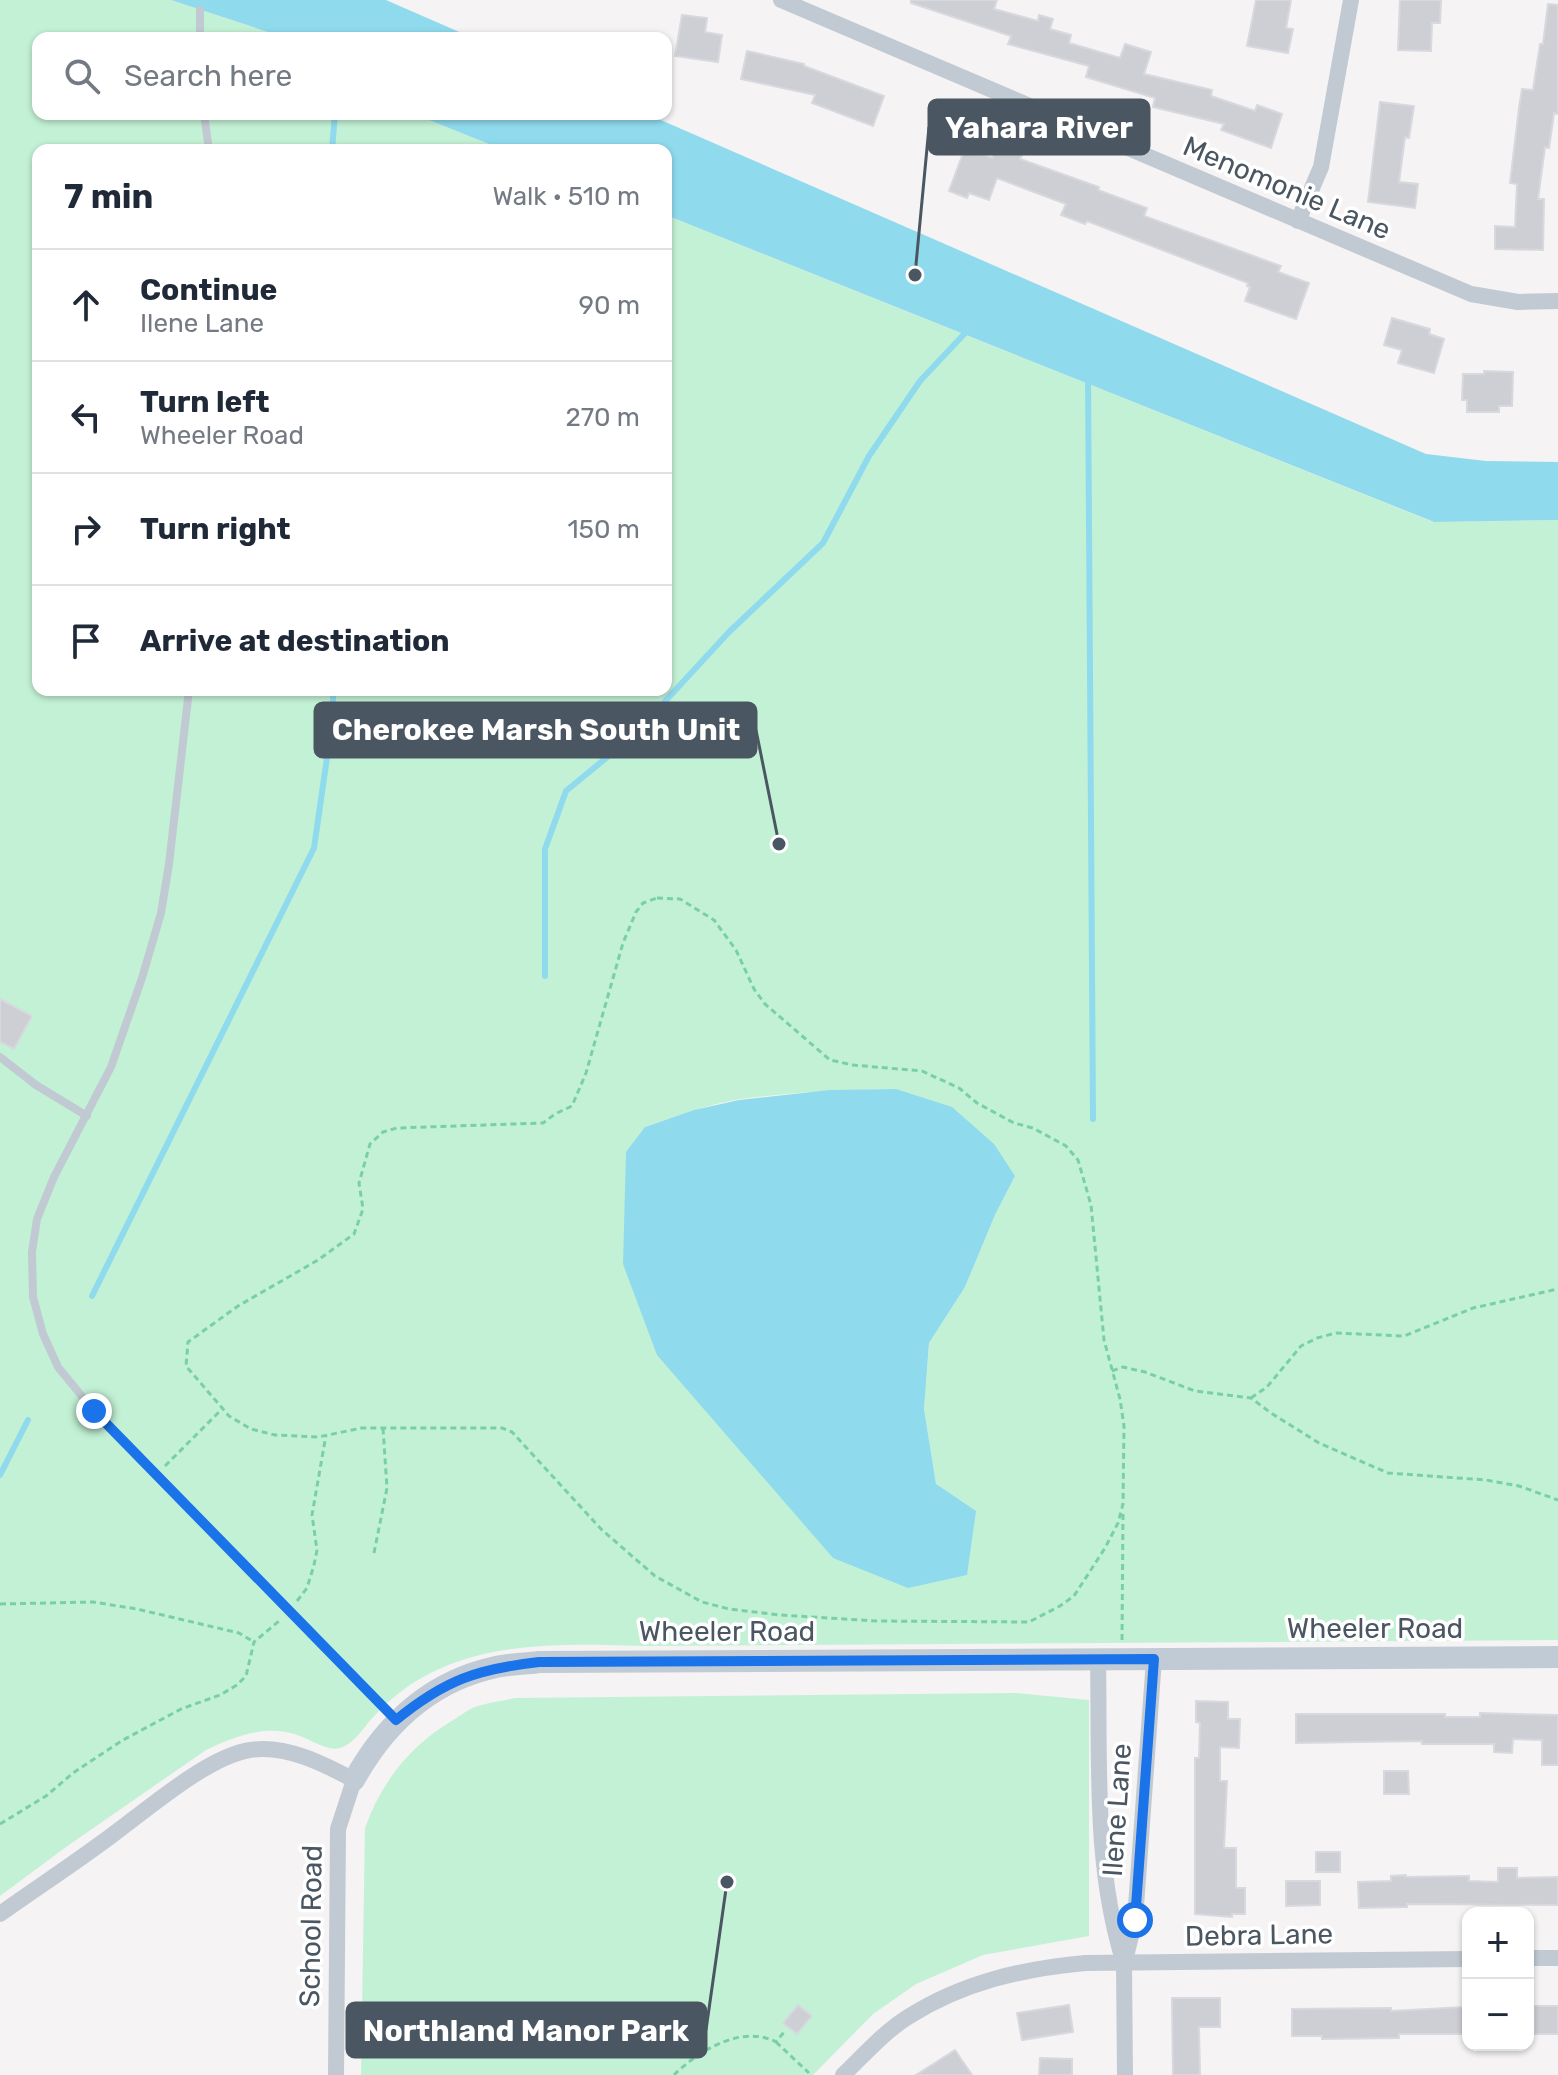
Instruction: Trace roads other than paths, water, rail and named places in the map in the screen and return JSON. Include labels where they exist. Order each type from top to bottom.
[{"type":"street","name":"Menomonie Lane","points":[[781,0],[1471,294],[1518,302],[1558,301]]},
{"type":"street","points":[[1298,221],[1321,167],[1351,0]]},
{"type":"street","name":"Wheeler Road","points":[[354,1780],[371,1750],[396,1720],[423,1699],[459,1678],[496,1667],[539,1662],[1558,1657]]},
{"type":"street","name":"Ilene Lane","points":[[1098,1659],[1103,1856],[1111,1913],[1124,1964],[1125,2075]]},
{"type":"street","name":"Ilene Lane","points":[[1124,1964],[1135,1920],[1154,1659]]},
{"type":"street","points":[[0,1914],[166,1795],[233,1754],[250,1750],[281,1751],[336,1770],[354,1780]]},
{"type":"street","name":"School Road","points":[[336,2075],[338,1829],[354,1780]]},
{"type":"street","points":[[1534,1958],[1558,1958]]},
{"type":"street","name":"Debra Lane","points":[[843,2075],[907,2017],[969,1985],[1033,1968],[1085,1963],[1462,1959]]},
{"type":"lane","points":[[200,10],[200,32]]},
{"type":"lane","points":[[205,120],[208,144]]},
{"type":"lane","points":[[188,696],[177,814],[161,913],[111,1067],[54,1177],[37,1219],[32,1252],[33,1297],[43,1334],[58,1367],[94,1411],[396,1720]]},
{"type":"lane","points":[[0,1057],[36,1085],[87,1116]]},
{"type":"water","points":[[171,0],[386,0],[459,32],[268,32]]},
{"type":"water","points":[[429,120],[661,120],[1426,454],[1486,461],[1558,462],[1558,520],[1434,522],[672,217],[672,144],[489,144]]},
{"type":"water","points":[[896,1089],[952,1107],[994,1144],[1015,1176],[965,1287],[929,1343],[924,1409],[936,1484],[976,1511],[967,1575],[908,1588],[833,1558],[657,1355],[623,1264],[626,1152],[645,1127],[694,1110],[739,1100],[830,1090]]},
{"type":"waterway","points":[[332,144],[334,120]]},
{"type":"waterway","points":[[672,694],[729,632],[823,543],[869,456],[920,381],[968,330]]},
{"type":"waterway","points":[[1088,375],[1093,1119]]},
{"type":"waterway","points":[[92,1296],[314,848],[333,716],[333,696]]},
{"type":"waterway","points":[[545,976],[545,849],[566,791],[634,735],[670,696]]},
{"type":"waterway","points":[[0,1475],[28,1420]]},
{"type":"place","name":"Yahara River","points":[[915,275]]},
{"type":"place","name":"Cherokee Marsh South Unit","points":[[779,844]]},
{"type":"place","name":"Northland Manor Park","points":[[727,1882]]}]
